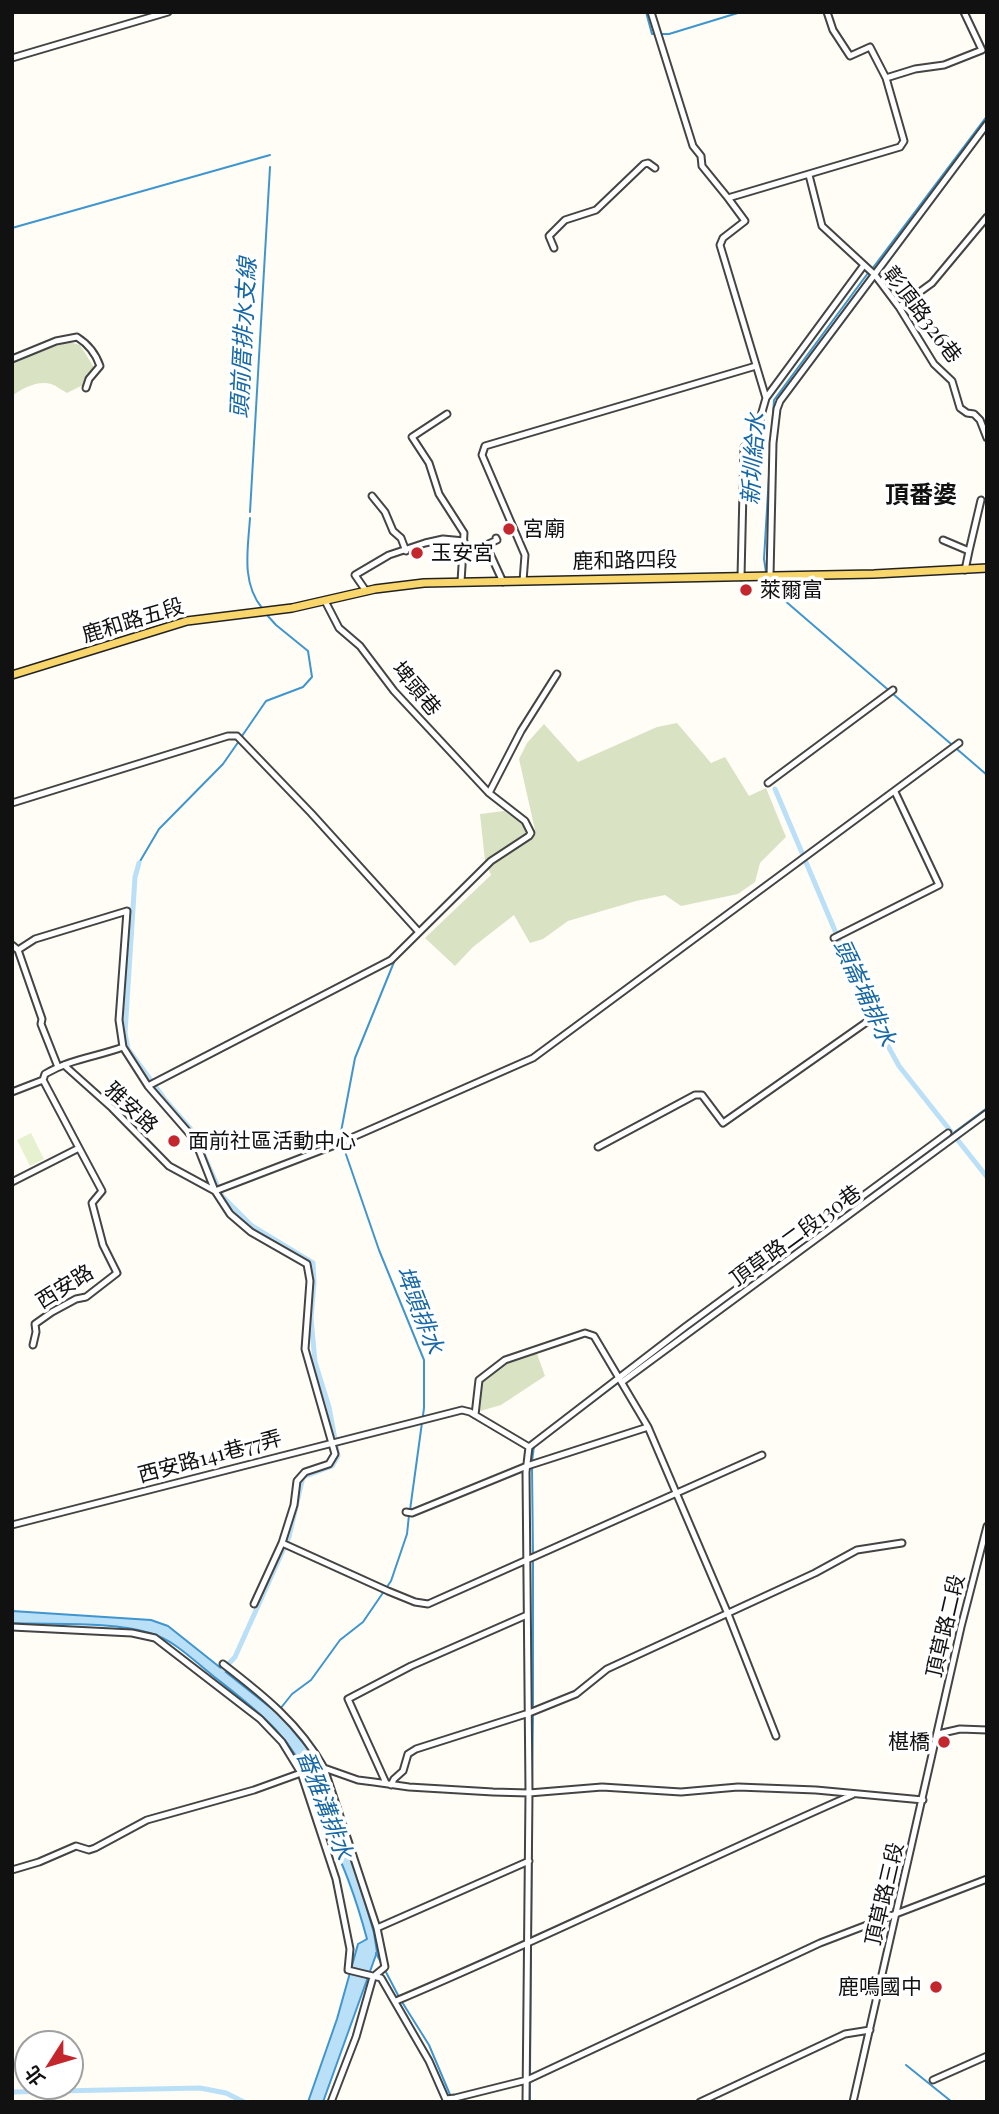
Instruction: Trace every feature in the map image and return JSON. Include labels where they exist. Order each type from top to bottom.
[{"type":"main road","name":"鹿和路四段","points":[[263,612],[366,591],[424,583],[741,577],[987,568]]},
{"type":"main road","name":"鹿和路五段","points":[[12,675],[187,621],[263,612]]},
{"type":"street","points":[[12,58],[168,12]]},
{"type":"street","points":[[651,12],[693,146],[701,156],[702,166],[745,221],[723,238],[720,245],[766,398]]},
{"type":"street","points":[[728,198],[900,147],[904,141],[886,78],[870,47],[850,56],[833,30],[827,12]]},
{"type":"street","points":[[886,78],[915,69],[944,65],[982,50],[964,12]]},
{"type":"street","points":[[761,445],[760,419],[766,398],[987,124]]},
{"type":"street","points":[[554,248],[549,236],[565,220],[596,210],[644,164],[648,163],[655,168]]},
{"type":"street","name":"彰頂路326巷","points":[[809,175],[822,226],[870,270],[899,307],[934,364],[953,381],[960,408],[974,414],[987,438]]},
{"type":"street","points":[[899,307],[932,283],[987,218]]},
{"type":"street","points":[[770,576],[773,443],[777,409],[870,270]]},
{"type":"street","points":[[12,359],[56,341],[77,337],[90,349],[100,366],[89,379],[86,388]]},
{"type":"street","points":[[523,582],[525,555],[482,455],[485,446],[756,366]]},
{"type":"street","points":[[447,414],[412,437],[429,463],[439,494],[464,533],[461,582]]},
{"type":"street","points":[[741,577],[744,447]]},
{"type":"street","points":[[372,496],[385,512],[406,551]]},
{"type":"street","points":[[965,570],[981,500]]},
{"type":"street","points":[[496,538],[497,540],[486,545],[503,582]]},
{"type":"street","points":[[366,591],[355,575],[389,555],[443,539],[464,541]]},
{"type":"street","points":[[943,540],[969,551]]},
{"type":"street","name":"埤頭巷","points":[[325,601],[339,628],[360,646],[394,691],[489,793],[525,821],[531,832],[491,861],[418,931]]},
{"type":"street","points":[[489,793],[521,731],[557,674]]},
{"type":"street","points":[[768,783],[893,690]]},
{"type":"street","points":[[12,803],[228,736],[237,736],[418,931],[391,960],[148,1086]]},
{"type":"street","points":[[215,1191],[335,1145],[533,1058],[959,743]]},
{"type":"street","points":[[837,936],[939,885],[895,792]]},
{"type":"street","points":[[14,947],[127,911],[119,1020],[122,1047],[148,1086],[195,1140],[215,1191],[230,1214],[251,1233],[307,1264],[310,1281],[305,1349],[335,1454],[332,1461],[305,1472],[297,1481],[285,1544],[254,1604]]},
{"type":"street","name":"雅安路","points":[[14,947],[42,1019],[41,1024],[61,1066],[111,1108],[169,1166],[215,1191]]},
{"type":"street","points":[[598,1147],[695,1095],[702,1095],[723,1123],[871,1019]]},
{"type":"street","points":[[12,1182],[79,1148],[43,1080],[45,1074],[80,1058],[96,1058],[122,1047]]},
{"type":"street","points":[[12,1092],[43,1080]]},
{"type":"street","name":"頂草路二段130巷","points":[[621,1379],[987,1113]]},
{"type":"street","points":[[526,2102],[529,1447],[948,1133]]},
{"type":"street","name":"西安路","points":[[33,1345],[36,1324],[76,1299],[86,1297],[117,1273],[103,1245],[92,1203],[102,1191],[79,1148]]},
{"type":"street","points":[[529,1447],[475,1415],[479,1380],[505,1360],[585,1334],[594,1336],[648,1427],[728,1614],[776,1736]]},
{"type":"street","name":"西安路141巷77弄","points":[[12,1525],[462,1410],[475,1415]]},
{"type":"street","points":[[409,1513],[527,1466],[648,1427]]},
{"type":"street","points":[[285,1544],[386,1590],[415,1602],[428,1604],[762,1455]]},
{"type":"street","name":"頂草路二段","points":[[938,1734],[961,1627],[987,1526]]},
{"type":"street","points":[[389,1784],[403,1771],[408,1754],[416,1749],[529,1713],[576,1694],[607,1669],[815,1573],[857,1550],[902,1543]]},
{"type":"street","points":[[389,1784],[348,1699],[423,1660],[527,1615]]},
{"type":"street","points":[[12,1627],[132,1633],[155,1638],[260,1719],[282,1742],[301,1773],[337,1879],[350,1949],[348,1970],[382,1978],[399,1999],[449,2099],[527,2080],[772,1965],[987,1879]]},
{"type":"street","points":[[223,1664],[279,1708],[316,1753],[324,1768],[377,1928],[383,1969],[373,1978],[356,2037],[331,2102]]},
{"type":"street","points":[[938,1734],[960,1729],[987,1730]]},
{"type":"street","name":"頂草路三段","points":[[853,2102],[938,1734]]},
{"type":"street","points":[[12,1870],[76,1846],[89,1850],[95,1848],[146,1820],[229,1798],[301,1773],[324,1768],[358,1780],[389,1784],[529,1793],[602,1787],[660,1792],[738,1787],[855,1793],[923,1800]]},
{"type":"street","points":[[399,1999],[855,1793]]},
{"type":"street","points":[[377,1928],[529,1861]]},
{"type":"street","points":[[700,2102],[845,2034],[870,2031]]},
{"type":"street","points":[[933,2080],[987,2056]]},
{"type":"green space","points":[[69,342],[80,345],[95,369],[83,385],[67,393],[51,384],[41,383],[12,396],[12,364],[45,349]]},
{"type":"green space","points":[[677,723],[711,763],[725,757],[749,796],[766,788],[786,837],[760,863],[755,882],[738,894],[681,906],[665,895],[636,901],[568,921],[543,939],[530,943],[514,915],[473,947],[455,966],[425,938],[491,875],[485,861],[480,814],[504,811],[523,824],[526,834],[535,830],[519,759],[527,743],[544,724],[578,762],[657,727]]},
{"type":"green space","points":[[31,1133],[44,1159],[30,1166],[17,1140]]},
{"type":"green space","points":[[536,1351],[545,1376],[501,1405],[480,1411],[482,1379],[500,1365]]},
{"type":"water","name":"番雅溝排水","points":[[12,1611],[151,1620],[168,1626],[281,1716],[309,1750],[326,1784],[360,1885],[377,1952],[323,2102],[308,2102],[337,2019],[358,1944],[367,1939],[350,1885],[325,1830],[313,1789],[294,1753],[271,1724],[167,1640],[135,1629],[118,1627],[12,1623]]},
{"type":"waterway","points":[[646,12],[652,34],[669,34],[741,12]]},
{"type":"waterway","name":"新圳給水","points":[[872,269],[987,116]]},
{"type":"waterway","name":"頭前厝排水支線","points":[[12,228],[270,155]]},
{"type":"waterway","name":"頭前厝排水支線","points":[[250,512],[270,167]]},
{"type":"waterway","name":"新圳給水","points":[[772,429],[774,400],[868,273]]},
{"type":"waterway","name":"新圳給水","points":[[766,572],[764,559],[770,459]]},
{"type":"waterway","name":"頭前厝排水支線","points":[[250,518],[248,576],[255,598],[262,608]]},
{"type":"waterway","name":"新圳給水","points":[[767,578],[769,587],[987,775]]},
{"type":"waterway","name":"頭前厝排水支線","points":[[242,736],[266,701],[303,687],[312,677],[308,651],[267,615]]},
{"type":"waterway","name":"頭前厝排水支線","points":[[139,863],[159,829],[223,764],[239,741]]},
{"type":"waterway","name":"頭崙埔排水","points":[[775,789],[869,1011],[899,1066],[987,1177]]},
{"type":"waterway","points":[[139,863],[135,877],[125,1033],[128,1049],[166,1101],[194,1133],[222,1196],[252,1226],[313,1263],[311,1318],[315,1362],[329,1407],[338,1456],[332,1466],[303,1477],[289,1537],[235,1657],[221,1672]]},
{"type":"waterway","name":"埤頭排水","points":[[394,962],[355,1058],[340,1137],[379,1250],[424,1360],[424,1408],[410,1510]]},
{"type":"waterway","points":[[678,1337],[987,1108]]},
{"type":"waterway","points":[[583,1409],[618,1383]]},
{"type":"waterway","points":[[532,1461],[534,1446]]},
{"type":"waterway","points":[[532,1467],[533,1555]]},
{"type":"waterway","name":"埤頭排水","points":[[280,1709],[292,1694],[311,1680],[340,1640],[363,1622],[391,1581],[407,1534],[409,1515]]},
{"type":"waterway","points":[[533,1561],[533,1709]]},
{"type":"waterway","points":[[532,1790],[533,1715]]},
{"type":"waterway","points":[[530,2077],[532,1796]]},
{"type":"waterway","points":[[376,1953],[399,1997]]},
{"type":"waterway","points":[[402,2002],[429,2045],[451,2097]]},
{"type":"waterway","points":[[906,2065],[952,2102]]},
{"type":"waterway","points":[[530,2083],[530,2102]]},
{"type":"waterway","points":[[12,2092],[200,2088],[226,2093],[244,2102]]},
{"type":"place","name":"宮廟","points":[[509,529]]},
{"type":"place","name":"玉安宮","points":[[417,553]]},
{"type":"place","name":"萊爾富","points":[[746,590]]},
{"type":"place","name":"面前社區活動中心","points":[[174,1141]]},
{"type":"place","name":"椹橋","points":[[944,1742]]},
{"type":"place","name":"鹿鳴國中","points":[[936,1987]]},
{"type":"district","name":"頂番婆","points":[[921,496]]}]
